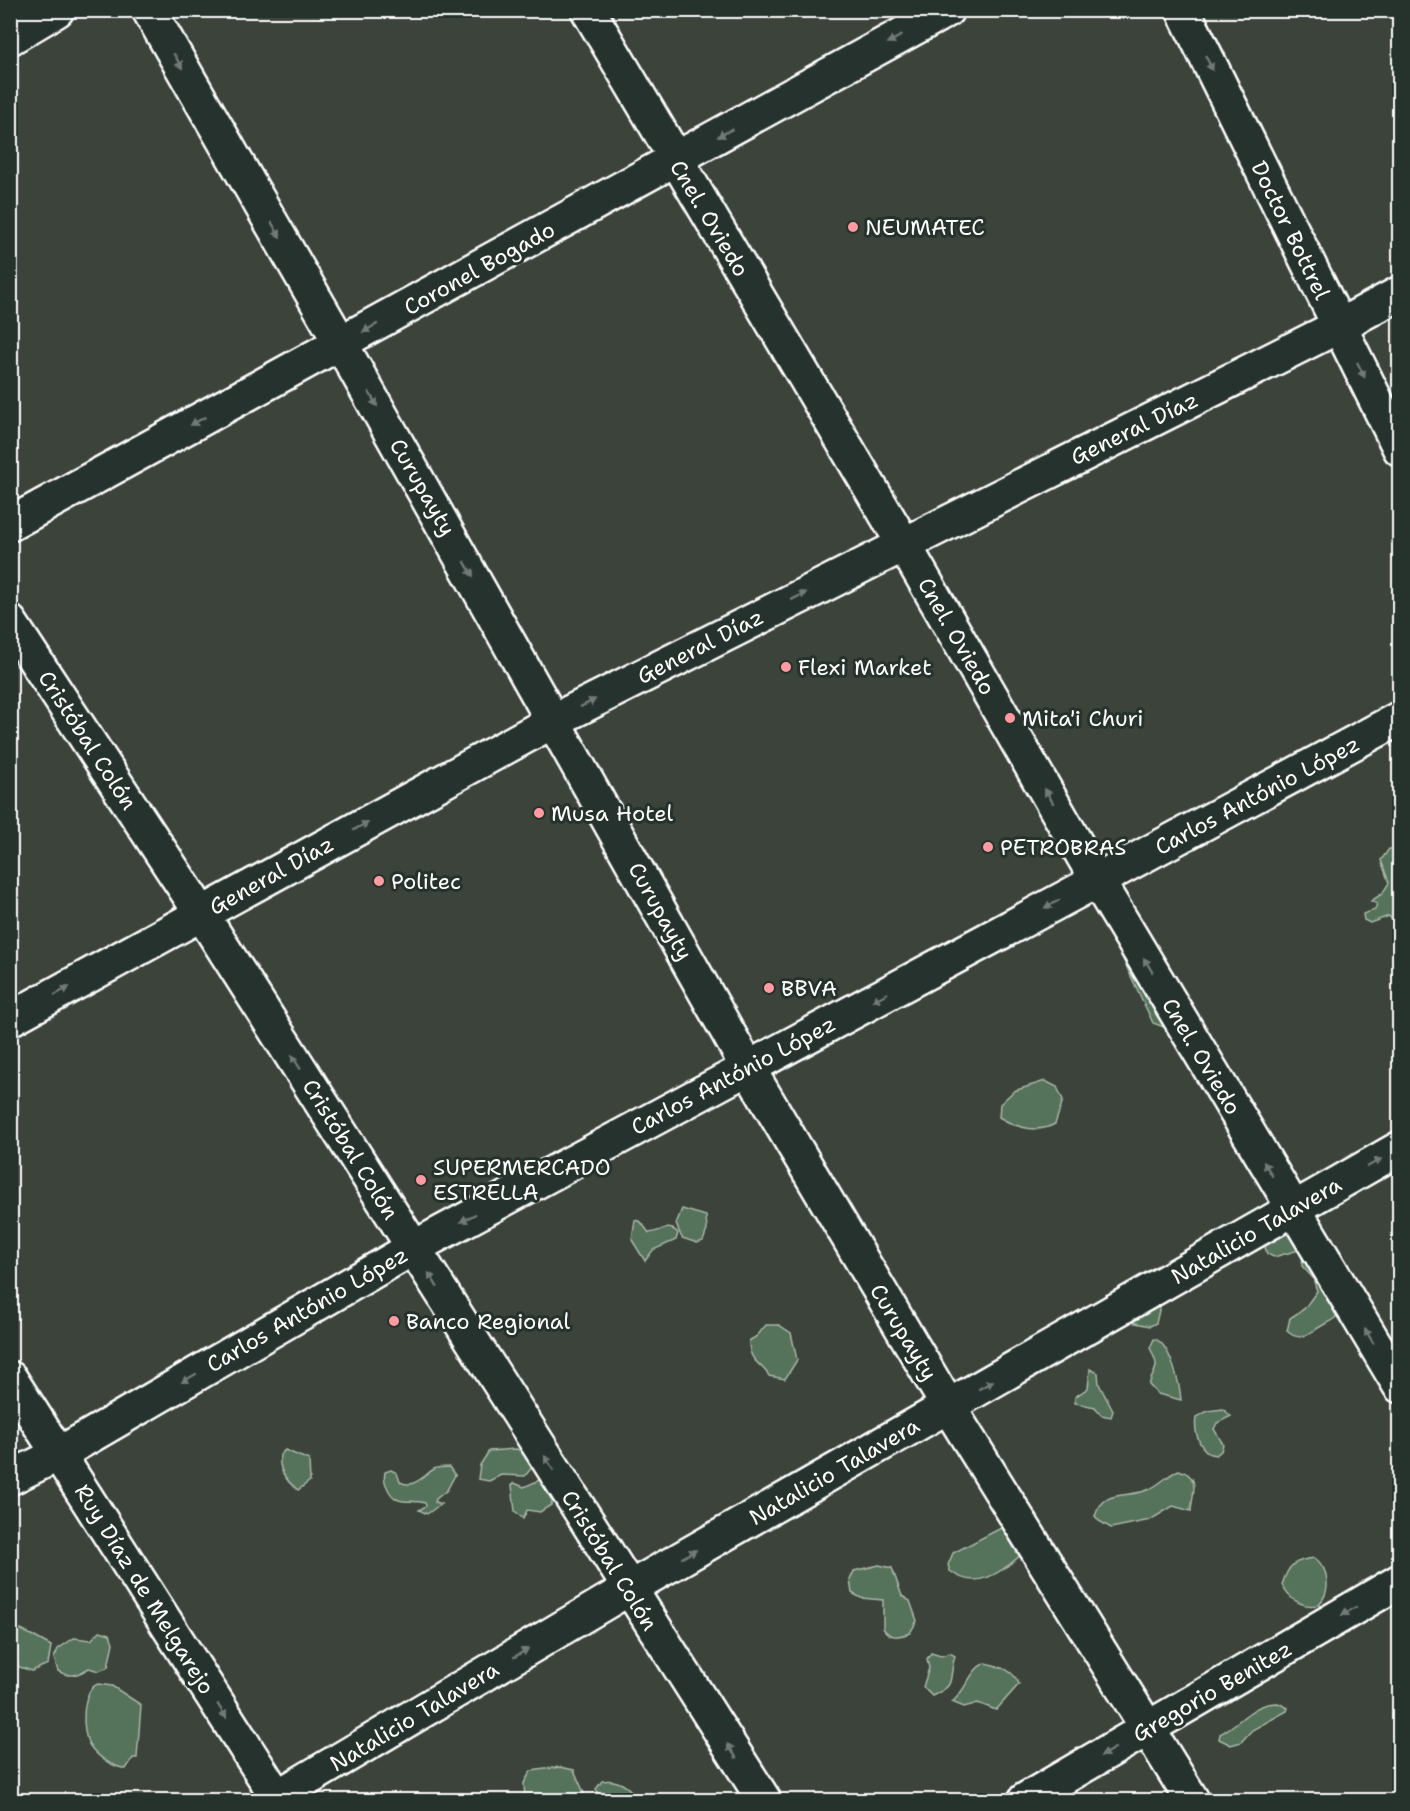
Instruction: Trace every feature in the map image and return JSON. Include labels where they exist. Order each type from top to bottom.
[{"type":"street","points":[[10,38],[57,10]]},
{"type":"street","name":"Curupayty","points":[[149,10],[555,720],[748,1068],[948,1406],[1192,1800]]},
{"type":"street","name":"Cnel. Oviedo","points":[[588,10],[903,543],[1097,880],[1400,1386]]},
{"type":"street","name":"Coronel Bogado","points":[[10,524],[946,10]]},
{"type":"street","name":"Doctor Bottrel","points":[[1183,10],[1400,449]]},
{"type":"street","name":"General Díaz","points":[[10,1019],[555,720],[903,543],[1339,326],[1400,292]]},
{"type":"street","name":"Cristóbal Colón","points":[[10,622],[201,913],[764,1800]]},
{"type":"street","name":"Carlos António López","points":[[10,1478],[59,1454],[413,1248],[1400,718]]},
{"type":"street","name":"Natalicio Talavera","points":[[276,1800],[628,1589],[1400,1148]]},
{"type":"street","name":"Ruy Díaz de Melgarejo","points":[[10,1378],[276,1800]]},
{"type":"street","name":"Gregorio Benitez","points":[[1025,1800],[1400,1581]]},
{"type":"green space","points":[[1389,849],[1396,849],[1399,854],[1399,929],[1389,916],[1370,923],[1364,920],[1363,914],[1375,910],[1377,904],[1371,901],[1382,894],[1389,883],[1381,860]]},
{"type":"green space","points":[[1112,936],[1169,1029],[1153,1023]]},
{"type":"green space","points":[[1045,1081],[1057,1087],[1063,1100],[1055,1124],[1034,1129],[1013,1124],[999,1117],[1000,1104],[1014,1091]]},
{"type":"green space","points":[[682,1209],[706,1216],[707,1230],[703,1241],[697,1243],[682,1238],[676,1224]]},
{"type":"green space","points":[[1285,1219],[1299,1250],[1274,1257],[1267,1254],[1262,1236]]},
{"type":"green space","points":[[635,1220],[641,1222],[649,1233],[668,1228],[674,1230],[678,1233],[676,1240],[653,1250],[645,1261],[632,1240]]},
{"type":"green space","points":[[1303,1253],[1339,1312],[1333,1319],[1311,1333],[1297,1337],[1287,1331],[1290,1318],[1304,1309],[1317,1291],[1313,1278],[1302,1266]]},
{"type":"green space","points":[[1163,1294],[1156,1323],[1150,1326],[1131,1322],[1127,1317]]},
{"type":"green space","points":[[766,1325],[779,1325],[791,1333],[797,1360],[785,1379],[769,1376],[751,1354],[749,1341],[757,1336]]},
{"type":"green space","points":[[1154,1339],[1160,1342],[1169,1356],[1179,1385],[1181,1400],[1158,1394],[1149,1385],[1156,1368],[1150,1348]]},
{"type":"green space","points":[[1090,1369],[1098,1373],[1099,1384],[1113,1411],[1111,1417],[1101,1415],[1095,1407],[1075,1403],[1075,1397],[1088,1388]]},
{"type":"green space","points":[[1223,1409],[1231,1416],[1217,1423],[1214,1429],[1223,1444],[1221,1451],[1216,1455],[1210,1454],[1202,1447],[1198,1438],[1196,1417],[1208,1411]]},
{"type":"green space","points":[[516,1449],[525,1452],[533,1466],[525,1476],[501,1475],[489,1481],[478,1479],[480,1465],[489,1451]]},
{"type":"green space","points":[[285,1450],[309,1460],[310,1481],[298,1490],[290,1483],[282,1470],[280,1455]]},
{"type":"green space","points":[[449,1467],[455,1475],[447,1490],[436,1499],[435,1502],[441,1504],[427,1514],[419,1510],[426,1506],[425,1503],[396,1499],[388,1489],[385,1480],[385,1472],[391,1470],[397,1473],[400,1482],[410,1484],[434,1469]]},
{"type":"green space","points":[[1179,1470],[1186,1473],[1193,1481],[1191,1511],[1173,1506],[1150,1520],[1111,1528],[1095,1516],[1104,1501],[1116,1496],[1147,1490]]},
{"type":"green space","points":[[542,1479],[553,1498],[551,1505],[540,1512],[527,1510],[523,1519],[515,1511],[512,1485],[514,1483],[524,1487]]},
{"type":"green space","points":[[1007,1527],[1022,1554],[1014,1561],[997,1573],[979,1580],[969,1580],[950,1571],[948,1565],[953,1553]]},
{"type":"green space","points":[[1315,1558],[1326,1574],[1327,1587],[1322,1600],[1318,1605],[1312,1606],[1302,1604],[1292,1598],[1282,1585],[1293,1565],[1302,1560]]},
{"type":"green space","points":[[879,1565],[892,1568],[902,1596],[910,1601],[917,1621],[910,1633],[898,1636],[888,1634],[883,1628],[883,1600],[861,1598],[852,1593],[850,1580],[854,1571]]},
{"type":"green space","points":[[11,1624],[51,1646],[48,1664],[32,1671],[19,1667],[11,1643]]},
{"type":"green space","points":[[100,1631],[110,1634],[113,1643],[108,1667],[99,1671],[89,1668],[74,1675],[58,1671],[54,1658],[58,1649],[74,1638],[91,1640]]},
{"type":"green space","points":[[931,1653],[941,1656],[950,1653],[955,1656],[949,1685],[932,1696],[923,1687],[929,1668],[927,1659]]},
{"type":"green space","points":[[986,1663],[1010,1672],[1019,1684],[996,1710],[978,1703],[964,1707],[952,1702],[976,1670]]},
{"type":"green space","points":[[98,1684],[112,1686],[141,1705],[137,1758],[133,1758],[126,1769],[102,1758],[87,1740],[84,1712],[88,1694]]},
{"type":"green space","points":[[1278,1703],[1288,1708],[1287,1711],[1252,1730],[1241,1742],[1231,1745],[1219,1739],[1220,1734],[1254,1710],[1261,1706]]},
{"type":"green space","points":[[560,1767],[574,1770],[587,1800],[525,1800],[524,1783],[531,1771]]},
{"type":"green space","points":[[608,1780],[623,1784],[637,1800],[601,1800],[596,1789],[602,1781]]},
{"type":"place","name":"NEUMATEC","points":[[853,227]]},
{"type":"place","name":"Flexi Market","points":[[786,667]]},
{"type":"place","name":"Mita'i Churi","points":[[1010,718]]},
{"type":"place","name":"Musa Hotel","points":[[539,813]]},
{"type":"place","name":"PETROBRAS","points":[[988,847]]},
{"type":"place","name":"Politec","points":[[379,881]]},
{"type":"place","name":"BBVA","points":[[769,988]]},
{"type":"place","name":"SUPERMERCADO ESTRELLA","points":[[421,1180]]},
{"type":"place","name":"Banco Regional","points":[[394,1321]]}]
